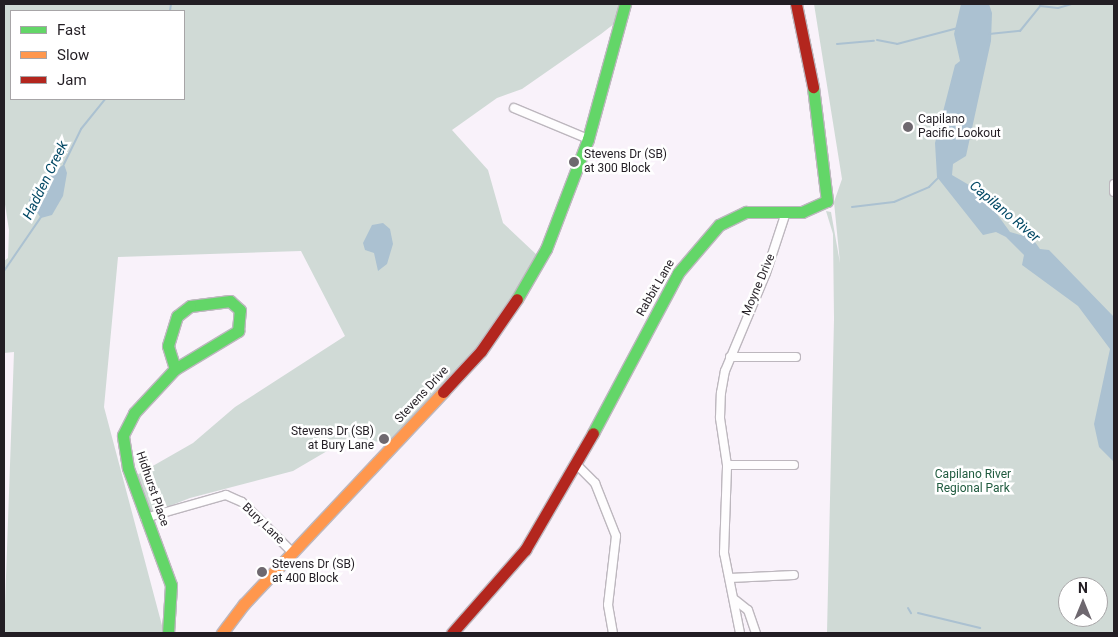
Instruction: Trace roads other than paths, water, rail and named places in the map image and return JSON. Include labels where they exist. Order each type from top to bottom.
[{"type":"street","name":"Stevens Drive","points":[[222,633],[293,552],[482,351],[546,248],[588,139],[626,4]]},
{"type":"street","name":"Rabbit Lane","points":[[452,633],[525,550],[576,464],[678,273],[719,224],[731,217],[746,212],[786,212],[819,208],[826,204],[829,193],[818,111],[796,4]]},
{"type":"street","points":[[514,108],[588,139]]},
{"type":"street","points":[[1114,184],[1114,192]]},
{"type":"street","name":"Moyne Drive","points":[[740,633],[735,600],[724,553],[727,465],[720,403],[730,356],[766,273],[786,212]]},
{"type":"street","name":"Hidhurst Place","points":[[168,633],[171,585],[128,468],[123,435],[134,413],[175,369],[238,331],[240,310],[230,300],[190,306],[178,316],[168,346],[175,369]]},
{"type":"street","points":[[730,356],[796,358]]},
{"type":"street","points":[[576,464],[595,483],[616,536],[608,605],[613,633]]},
{"type":"street","points":[[727,465],[794,465]]},
{"type":"street","name":"Bury Lane","points":[[145,518],[226,495],[242,502],[293,552]]},
{"type":"street","points":[[730,578],[794,575]]},
{"type":"street","name":"Moyne Drive","points":[[735,600],[748,610],[756,633]]},
{"type":"water","points":[[961,4],[989,4],[992,13],[991,41],[966,156],[953,164],[952,175],[981,192],[1010,232],[1032,238],[1040,249],[1049,250],[1114,317],[1114,462],[1099,447],[1094,424],[1110,349],[1078,306],[1022,265],[1024,255],[1006,237],[996,232],[983,235],[937,177],[935,143],[955,65],[960,61],[954,34]]},
{"type":"water","points":[[64,164],[67,173],[63,196],[52,215],[41,218],[29,201],[32,191]]},
{"type":"water","points":[[383,223],[390,229],[393,244],[387,264],[378,271],[374,253],[365,250],[363,243],[372,225]]},
{"type":"waterway","name":"Hadden Creek","points":[[170,10],[171,4]]},
{"type":"waterway","points":[[989,34],[1020,31],[1040,6],[1058,8],[1072,4]]},
{"type":"waterway","points":[[877,40],[897,44],[958,28]]},
{"type":"waterway","points":[[837,44],[874,41]]},
{"type":"waterway","name":"Hadden Creek","points":[[64,164],[81,129],[104,100]]},
{"type":"waterway","points":[[852,207],[894,202],[929,187],[939,177]]},
{"type":"waterway","name":"Hadden Creek","points":[[4,271],[41,217]]},
{"type":"waterway","points":[[908,608],[911,613]]},
{"type":"waterway","points":[[918,613],[980,628]]},
{"type":"place","name":"Capilano Pacific Lookout","points":[[908,127]]},
{"type":"place","name":"Stevens Dr (SB) at 300 Block","points":[[574,162]]},
{"type":"place","name":"Stevens Dr (SB) at Bury Lane","points":[[384,439]]},
{"type":"place","name":"Stevens Dr (SB) at 400 Block","points":[[262,572]]},
{"type":"water label","name":"Capilano River","points":[[1005,211]]},
{"type":"park label","name":"Capilano River Regional Park","points":[[973,482]]}]
